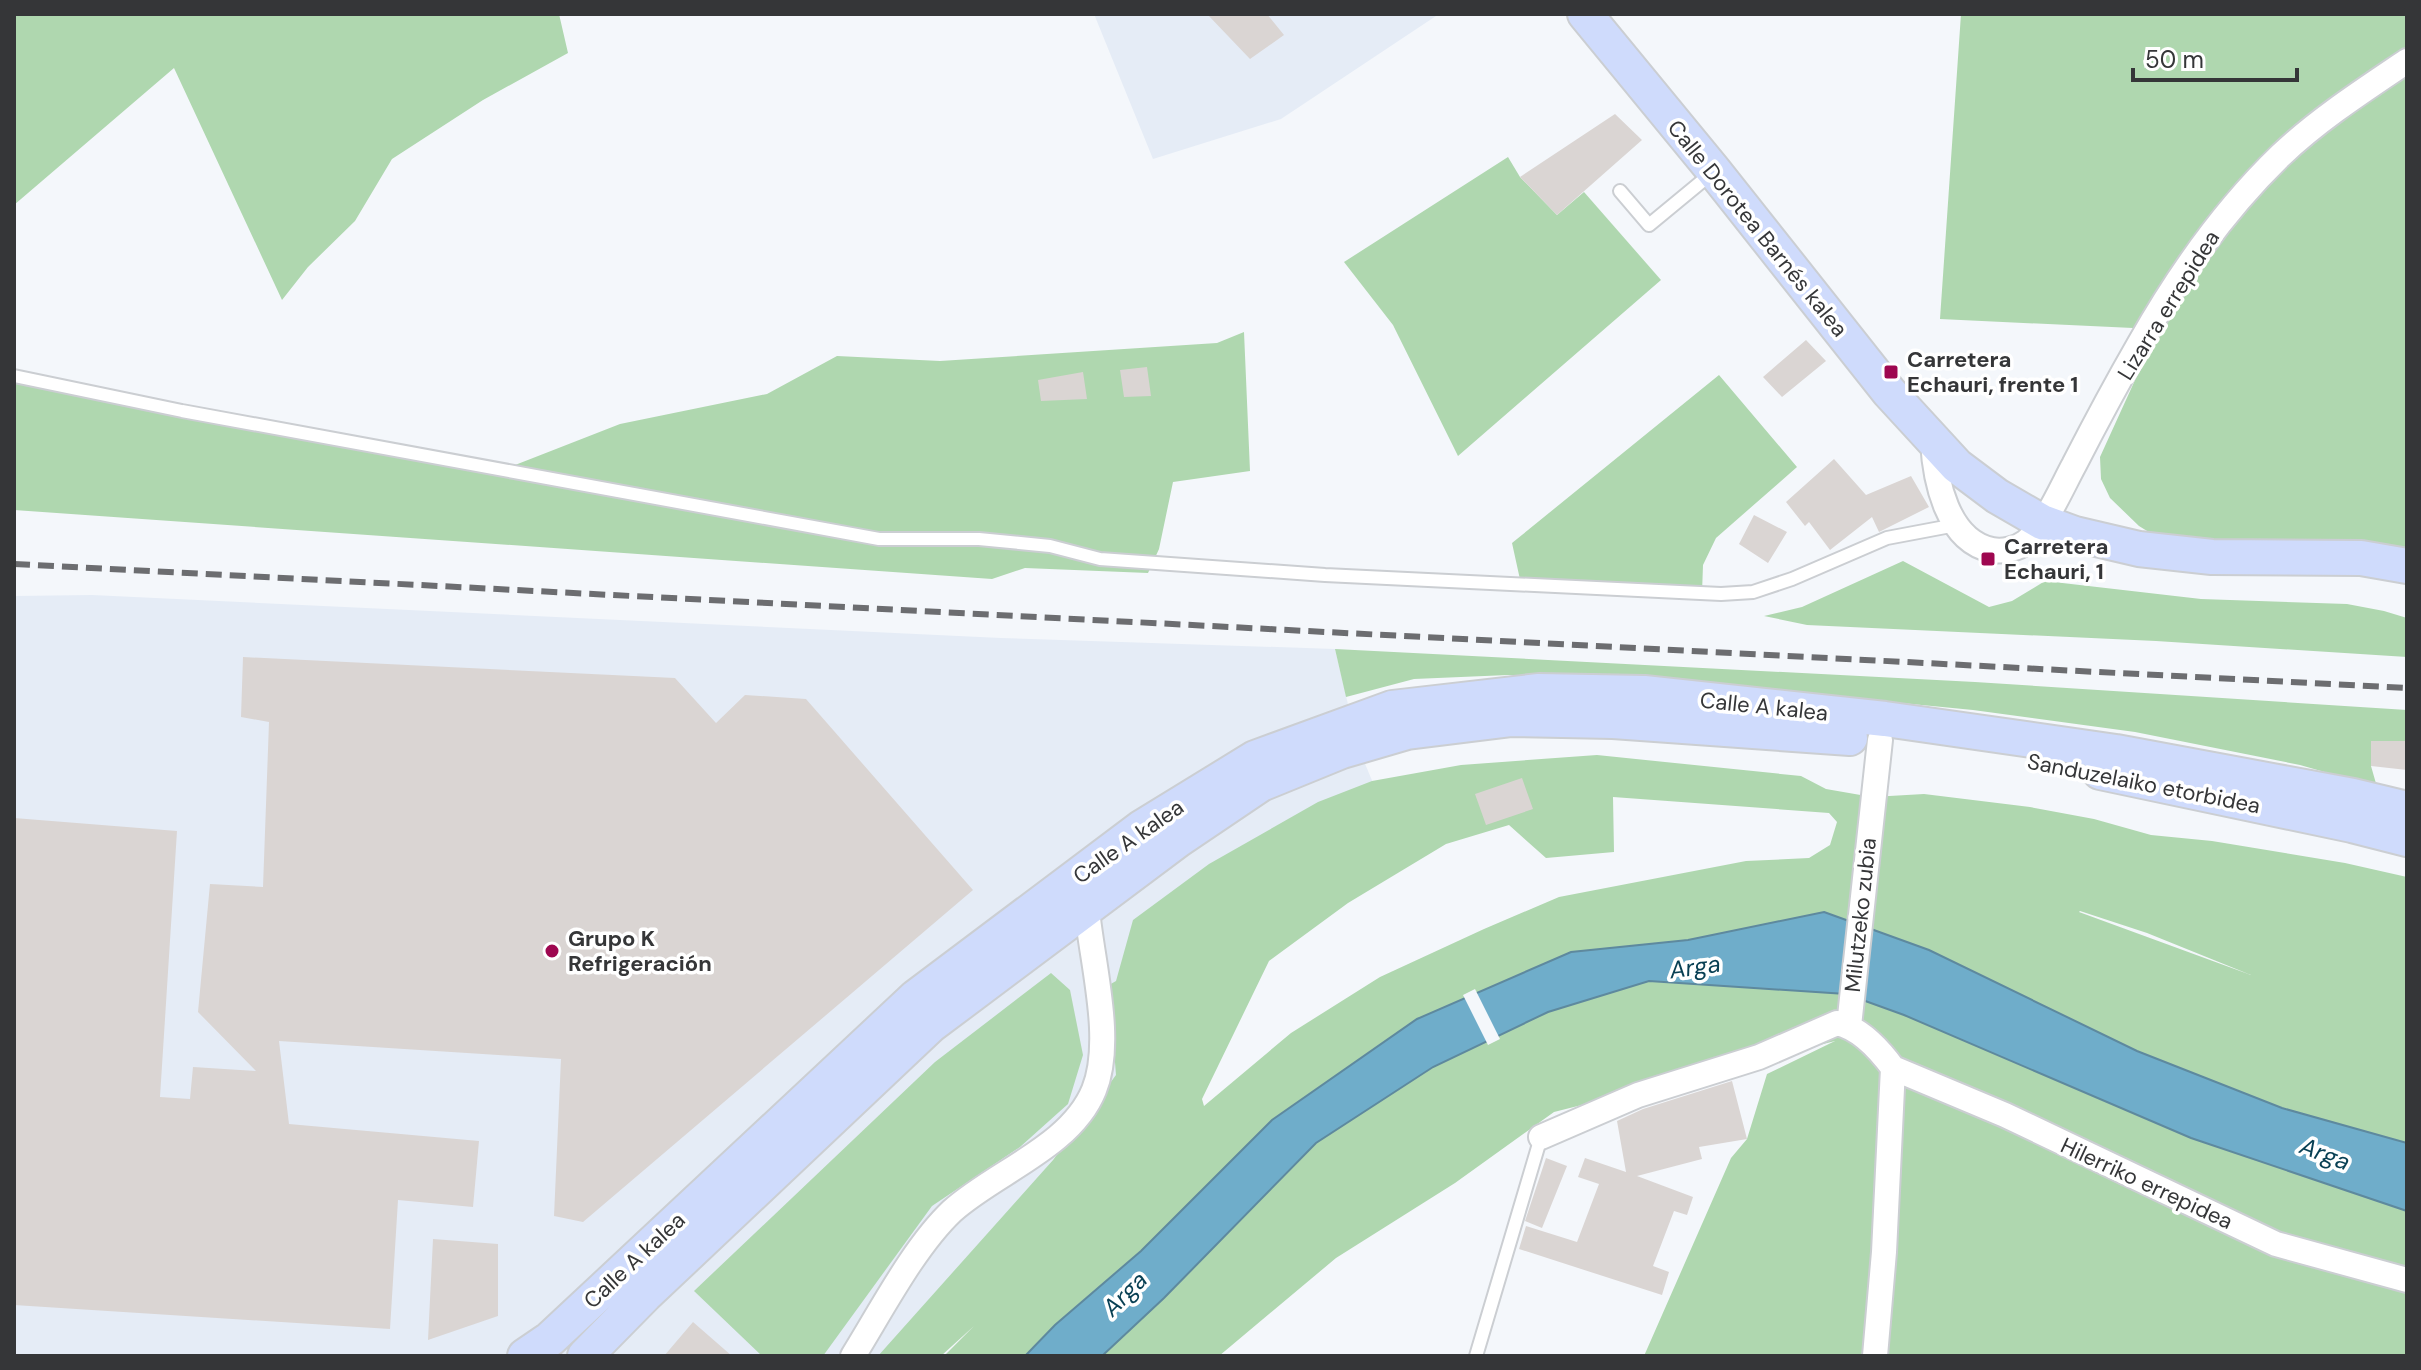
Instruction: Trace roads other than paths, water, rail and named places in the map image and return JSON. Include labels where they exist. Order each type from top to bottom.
[{"type":"main road","name":"Calle Dorotea Barnés kalea","points":[[1585,14],[1889,392],[1933,441]]},
{"type":"main road","points":[[1933,441],[1957,466],[1997,496],[2042,522],[2075,534],[2186,555],[2361,558],[2407,566]]},
{"type":"main road","name":"Calle A kalea","points":[[525,1356],[550,1339],[916,997],[1141,828],[1255,758],[1392,708],[1539,691],[1644,693],[1882,730]]},
{"type":"main road","name":"Calle A kalea","points":[[585,1356],[645,1295],[931,1025],[1178,840],[1261,784],[1342,751],[1407,732],[1512,719],[1882,730]]},
{"type":"main road","name":"Sanduzelaiko etorbidea","points":[[1882,730],[2403,830]]},
{"type":"street","name":"Lizarra errepidea","points":[[1956,525],[1981,548],[2001,552],[2027,541],[2042,522],[2141,342],[2194,254],[2237,201],[2282,154],[2346,103],[2407,61]]},
{"type":"street","points":[[1933,441],[1935,471],[1956,525]]},
{"type":"street","name":"Milutzeko zubia","points":[[1850,1016],[1882,730]]},
{"type":"street","points":[[853,1356],[932,1234],[953,1210],[1053,1141],[1083,1111],[1094,1090],[1104,1047],[1087,910]]},
{"type":"street","points":[[1541,1137],[1638,1095],[1759,1057],[1850,1016]]},
{"type":"street","name":"Hilerriko errepidea","points":[[1850,1016],[1893,1068],[2005,1115],[2276,1244],[2407,1280]]},
{"type":"street","points":[[1875,1356],[1884,1252],[1893,1068]]},
{"type":"lane","points":[[1620,191],[1649,225],[1714,171]]},
{"type":"lane","points":[[14,376],[182,411],[879,539],[979,539],[1050,546],[1100,559],[1325,575],[1721,594],[1753,592],[1792,579],[1887,538],[1956,525]]},
{"type":"lane","points":[[1476,1356],[1541,1137]]},
{"type":"water","name":"Arga","points":[[1824,912],[1929,950],[2137,1051],[2282,1108],[2407,1143],[2407,1211],[2191,1138],[1904,1015],[1846,994],[1649,981],[1548,1012],[1433,1067],[1316,1143],[1164,1298],[1102,1356],[1025,1356],[1055,1325],[1141,1251],[1272,1120],[1417,1019],[1571,952],[1688,940]]},
{"type":"railway","points":[[14,564],[2407,688]]},
{"type":"place","name":"Carretera Echauri, frente 1","points":[[1891,372]]},
{"type":"place","name":"Carretera Echauri, 1","points":[[1988,559]]},
{"type":"place","name":"Grupo K Refrigeración","points":[[552,951]]}]
